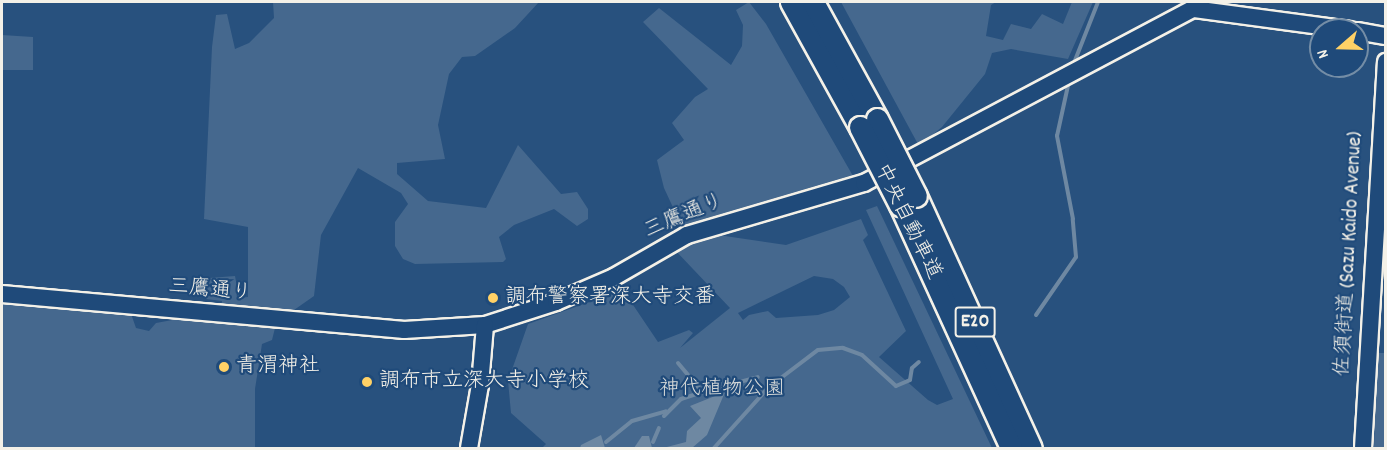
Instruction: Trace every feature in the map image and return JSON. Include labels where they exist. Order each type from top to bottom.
[{"type":"highway","name":"中央自動車道","points":[[791,2],[869,123]]},
{"type":"highway","name":"中央自動車道","points":[[813,2],[869,123],[1031,448]]},
{"type":"highway","name":"中央自動車道","points":[[908,201],[1011,448]]},
{"type":"main road","name":"三鷹通り","points":[[2,294],[404,330],[485,325],[534,310],[614,277],[687,236],[864,183],[1193,9],[1309,25]]},
{"type":"main road","points":[[1369,33],[1386,36]]},
{"type":"main road","name":"佐須街道 (Sazu Kaido Avenue)","points":[[1363,448],[1386,62]]},
{"type":"main road","points":[[469,448],[480,385],[485,325]]},
{"type":"green space","points":[[273,2],[539,2],[515,28],[475,56],[462,57],[449,74],[438,125],[445,159],[397,163],[397,174],[428,201],[486,208],[518,145],[561,194],[577,192],[588,209],[588,219],[577,226],[554,209],[514,225],[499,237],[506,259],[503,262],[415,264],[403,259],[395,246],[395,222],[408,204],[401,193],[358,168],[321,235],[314,296],[276,324],[272,340],[262,344],[255,389],[255,448],[2,448],[2,303],[106,311],[129,308],[136,328],[149,331],[156,323],[194,316],[220,317],[222,301],[206,299],[209,278],[235,276],[239,298],[248,297],[248,227],[204,219],[212,47],[216,15],[227,14],[235,49],[249,43],[274,18]]},
{"type":"green space","points":[[749,2],[766,24],[853,176],[847,182],[683,229],[664,188],[657,160],[684,140],[672,123],[695,97],[708,89],[643,22],[659,8],[731,65],[742,46],[743,25],[736,10]]},
{"type":"green space","points":[[841,2],[996,2],[991,5],[986,36],[1003,40],[1011,24],[1031,29],[1042,14],[1063,24],[1072,2],[1093,2],[1068,59],[1011,49],[992,53],[985,74],[942,127],[919,146]]},
{"type":"green space","points":[[2,35],[33,37],[33,70],[2,70]]},
{"type":"green space","name":"神代植物公園","points":[[877,206],[992,448],[542,448],[546,444],[511,413],[508,381],[528,324],[623,290],[658,342],[689,330],[693,333],[680,348],[730,308],[674,249],[718,235],[786,245],[861,219],[868,235],[863,240],[906,331],[879,357],[928,400],[937,405],[953,399],[866,210]],"holes":[[[814,276],[833,279],[844,287],[850,297],[834,310],[818,315],[776,318],[768,311],[749,315],[743,320],[738,313]]]},
{"type":"green space","points":[[1376,353],[1385,353],[1385,448],[1374,448]]},
{"type":"shaded area","points":[[725,392],[707,435],[692,448],[663,448],[686,442],[687,431],[701,418],[690,406]]},
{"type":"shaded area","points":[[601,435],[605,448],[580,448],[581,445]]},
{"type":"shaded area","points":[[642,436],[649,436],[652,448],[634,448]]},
{"type":"waterway","points":[[1072,68],[1098,2]]},
{"type":"waterway","points":[[1036,315],[1076,257],[1073,219],[1057,136],[1069,81]]},
{"type":"waterway","points":[[714,448],[769,387],[818,350],[843,348],[862,355],[896,386],[910,380],[912,368],[919,362]]},
{"type":"waterway","points":[[678,363],[702,392]]},
{"type":"waterway","points":[[721,387],[758,377]]},
{"type":"waterway","points":[[664,416],[681,399],[709,390]]},
{"type":"waterway","points":[[606,442],[632,421],[666,411]]},
{"type":"waterway","points":[[653,442],[659,428]]},
{"type":"place","name":"調布警察署深大寺交番","points":[[493,298]]},
{"type":"place","name":"青渭神社","points":[[224,367]]},
{"type":"place","name":"調布市立深大寺小学校","points":[[367,382]]}]
